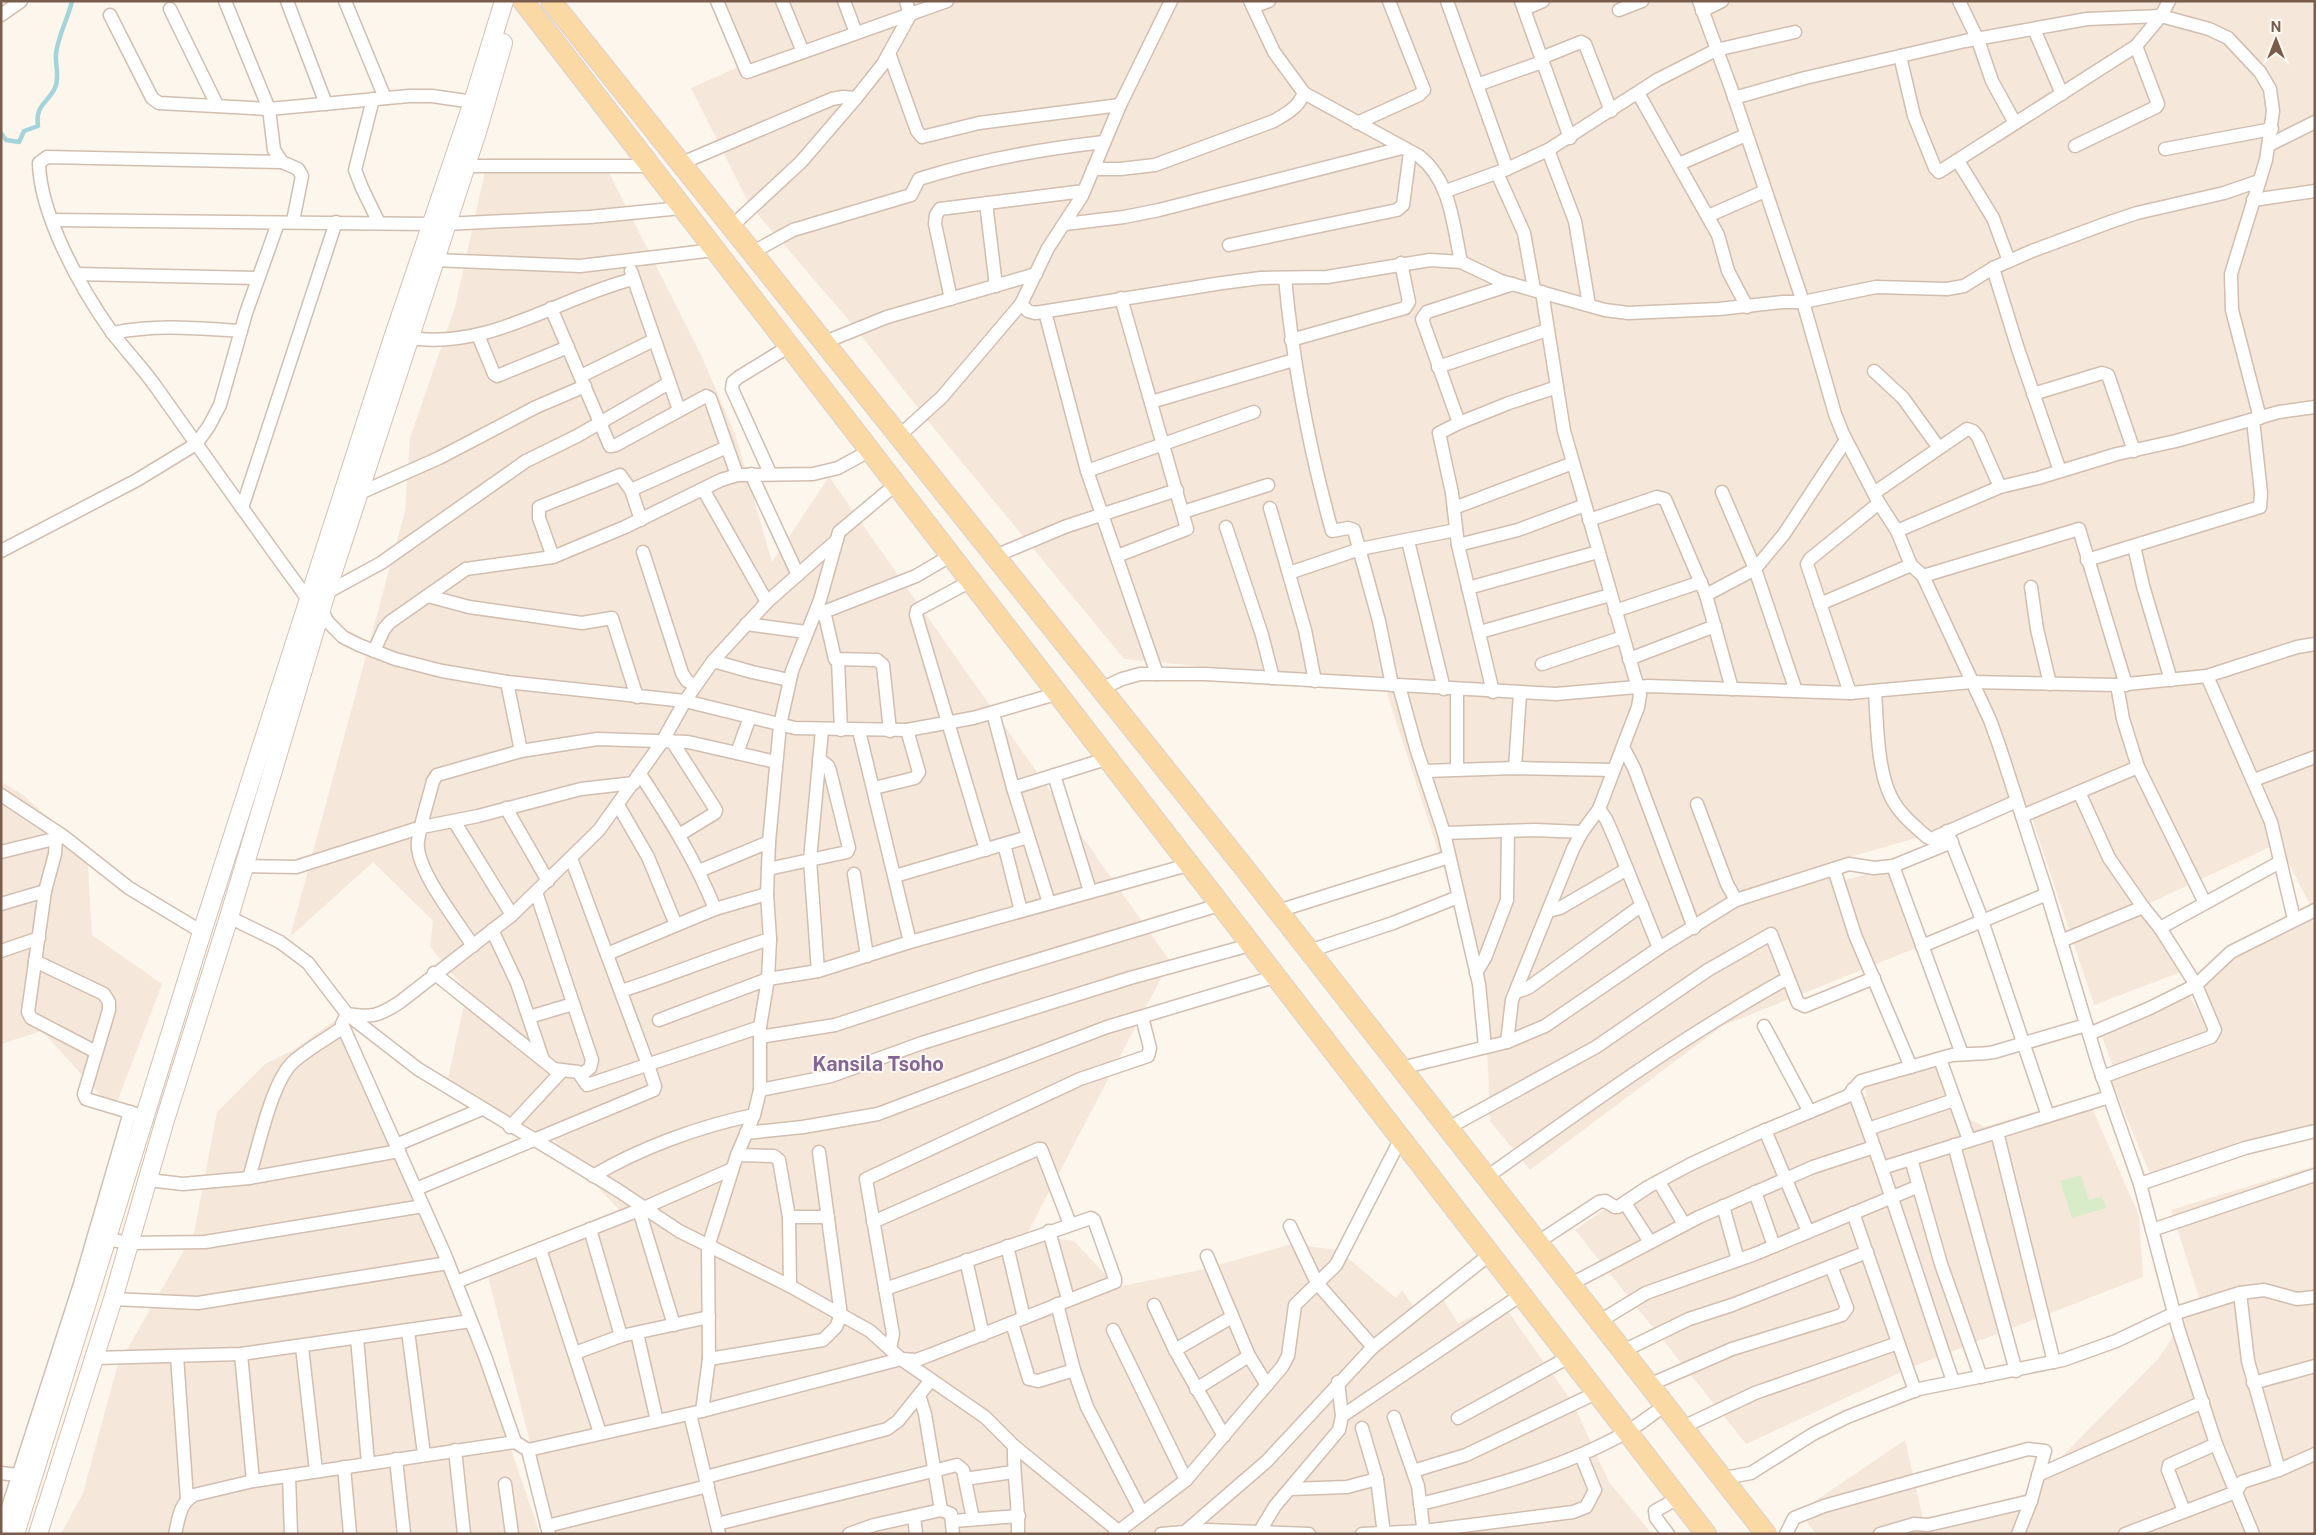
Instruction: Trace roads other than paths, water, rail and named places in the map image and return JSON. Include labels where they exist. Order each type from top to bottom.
[{"type":"main road","points":[[38,1534],[95,1358],[128,1243],[229,917],[316,606],[339,504],[438,224],[504,1]]},
{"type":"main road","points":[[9,1528],[25,1476],[107,1239],[137,1114],[316,606],[326,593],[434,260],[438,224],[465,166],[516,1]]},
{"type":"main road","points":[[523,1],[969,582],[1706,1534]]},
{"type":"main road","points":[[552,1],[1309,951],[1766,1534]]},
{"type":"street","points":[[1,15],[21,1]]},
{"type":"street","points":[[225,1],[269,109],[274,150],[282,162]]},
{"type":"street","points":[[287,1],[326,104]]},
{"type":"street","points":[[346,1],[379,99],[355,170],[379,223]]},
{"type":"street","points":[[716,1],[746,71],[910,14],[930,4],[948,1]]},
{"type":"street","points":[[782,1],[804,52]]},
{"type":"street","points":[[844,1],[856,33]]},
{"type":"street","points":[[732,226],[801,162],[883,64],[910,14],[906,1]]},
{"type":"street","points":[[899,436],[942,397],[1020,304],[1048,248],[1065,224],[1084,191],[1120,105],[1171,1]]},
{"type":"street","points":[[1269,1],[1251,4],[1274,52],[1304,93],[1430,164],[1446,191],[1461,262]]},
{"type":"street","points":[[1357,123],[1418,95],[1424,90],[1389,1]]},
{"type":"street","points":[[1447,1],[1477,85],[1502,171],[1524,233],[1547,330],[1564,430],[1640,695],[1638,707],[1599,809],[1582,832],[1516,992],[1510,1012],[1507,1042]]},
{"type":"street","points":[[1543,1],[1523,5],[1570,138]]},
{"type":"street","points":[[1619,10],[1642,1]]},
{"type":"street","points":[[1722,1],[1700,6],[1734,98],[1802,302],[1835,414],[1846,440],[1876,498],[1897,531],[1911,565],[1923,576],[1990,720],[2047,894],[2102,1077],[2140,1184],[2174,1314],[2216,1444],[2253,1534]]},
{"type":"street","points":[[1959,1],[1978,40],[1992,81],[2015,123]]},
{"type":"street","points":[[1900,56],[1914,116],[1934,168],[1939,172],[2136,46],[2161,16],[2169,1]]},
{"type":"street","points":[[170,9],[217,106]]},
{"type":"street","points":[[110,15],[154,101],[159,103],[269,109],[432,96],[473,102]]},
{"type":"street","points":[[1734,98],[1805,78],[1900,56],[2087,19],[2161,16],[2209,29],[2228,38],[2260,72],[2270,89],[2273,111],[2272,129],[2259,181],[2231,274],[2230,294],[2256,419],[2261,493],[2260,507],[2087,560]]},
{"type":"street","points":[[2034,28],[2062,94]]},
{"type":"street","points":[[1446,191],[1502,171],[1548,150],[1570,138],[1657,80],[1716,50],[1795,32]]},
{"type":"street","points":[[1477,85],[1542,60],[1581,42],[1586,44],[1611,111]]},
{"type":"street","points":[[2075,146],[2156,107],[2158,104],[2136,46]]},
{"type":"street","points":[[889,53],[917,130],[922,137],[979,123],[1120,105]]},
{"type":"street","points":[[1093,169],[1120,169],[1155,165],[1274,121],[1292,111],[1301,101],[1304,93]]},
{"type":"street","points":[[1638,93],[1718,235],[1728,271],[1747,307]]},
{"type":"street","points":[[682,163],[832,99],[843,96],[856,98]]},
{"type":"street","points":[[2269,145],[2315,122]]},
{"type":"street","points":[[2165,149],[2272,129]]},
{"type":"street","points":[[1679,164],[1746,135]]},
{"type":"street","points":[[753,252],[793,230],[910,195],[919,179],[962,165],[1064,146],[1104,142]]},
{"type":"street","points":[[1065,224],[1124,217],[1159,210],[1406,150]]},
{"type":"street","points":[[1229,245],[1397,210],[1403,205],[1406,150]]},
{"type":"street","points":[[1548,150],[1575,221],[1589,305]]},
{"type":"street","points":[[293,221],[302,176],[298,169],[282,162],[47,157],[39,163],[39,179],[52,220],[85,293],[112,333],[148,376],[242,508],[327,621],[343,637],[394,659],[442,671],[507,682],[685,701],[780,725],[822,730],[906,730],[993,713],[1056,694]]},
{"type":"street","points":[[1958,161],[1993,218],[2009,260]]},
{"type":"street","points":[[465,166],[649,166]]},
{"type":"street","points":[[1020,304],[1028,311],[1035,313],[1045,312],[1121,298],[1261,278],[1327,277],[1401,263],[1430,260],[1461,262],[1493,278],[1512,284],[1589,305],[1628,313],[1747,307],[1783,302],[1802,302],[1876,287],[1947,289],[1964,286],[2009,260],[2137,213],[2224,193],[2259,181]]},
{"type":"street","points":[[951,299],[935,224],[936,215],[940,209],[1084,191]]},
{"type":"street","points":[[1708,216],[1765,191]]},
{"type":"street","points":[[2253,200],[2315,191]]},
{"type":"street","points":[[986,203],[996,286]]},
{"type":"street","points":[[52,220],[438,224],[590,217],[681,208]]},
{"type":"street","points":[[242,508],[336,222]]},
{"type":"street","points":[[1,550],[137,480],[196,444],[209,426],[220,405],[241,331],[278,223]]},
{"type":"street","points":[[434,260],[580,266],[714,250]]},
{"type":"street","points":[[628,261],[679,410]]},
{"type":"street","points":[[1290,340],[1405,308],[1409,302],[1401,263]]},
{"type":"street","points":[[1993,268],[2033,394],[2060,471]]},
{"type":"street","points":[[76,274],[258,278]]},
{"type":"street","points":[[825,342],[887,317],[1036,274]]},
{"type":"street","points":[[1285,278],[1290,340],[1319,482],[1332,531],[1348,528],[1354,530],[1396,686],[1444,833],[1476,973],[1485,1047]]},
{"type":"street","points":[[410,338],[433,341],[458,339],[502,329],[604,287],[633,279]]},
{"type":"street","points":[[1459,423],[1422,319],[1427,312],[1512,284]]},
{"type":"street","points":[[1117,556],[1186,531],[1177,490],[1121,298]]},
{"type":"street","points":[[551,308],[610,446],[702,397],[710,398],[737,475]]},
{"type":"street","points":[[1045,312],[1087,471],[1157,674]]},
{"type":"street","points":[[112,333],[141,327],[162,326],[241,331]]},
{"type":"street","points":[[1438,367],[1547,330]]},
{"type":"street","points":[[478,335],[494,374],[497,376],[568,347]]},
{"type":"street","points":[[360,493],[439,458],[536,407],[654,340]]},
{"type":"street","points":[[770,473],[732,389],[733,382],[788,347]]},
{"type":"street","points":[[1151,402],[1294,360]]},
{"type":"street","points":[[1874,371],[1903,398],[1939,448]]},
{"type":"street","points":[[2033,394],[2102,373],[2108,375],[2134,451]]},
{"type":"street","points":[[326,593],[381,563],[526,461],[601,422],[669,383]]},
{"type":"street","points":[[1493,692],[1458,545],[1454,508],[1439,436],[1441,431],[1459,423],[1557,387]]},
{"type":"street","points":[[1897,531],[2000,487],[2256,419],[2315,407]]},
{"type":"street","points":[[1087,471],[1254,412]]},
{"type":"street","points":[[1850,693],[1807,564],[1810,559],[1876,498],[1939,448],[1967,429],[1973,431],[1978,437],[2000,487]]},
{"type":"street","points":[[1706,595],[1755,569],[1784,534],[1846,440]]},
{"type":"street","points":[[631,490],[727,447]]},
{"type":"street","points":[[374,651],[384,629],[390,622],[466,568],[553,557],[640,520],[721,480],[737,475],[770,473],[788,476],[813,474],[838,468],[869,451]]},
{"type":"street","points":[[1454,508],[1573,463]]},
{"type":"street","points":[[751,474],[798,574]]},
{"type":"street","points":[[553,557],[539,518],[539,506],[620,475],[631,490],[640,520]]},
{"type":"street","points":[[895,485],[839,532],[818,613],[806,632],[790,680],[780,725],[769,842],[767,894],[770,939],[768,979],[760,1032],[760,1090],[754,1115],[732,1169],[708,1247],[709,1359],[696,1412],[707,1481],[718,1529],[957,1465],[961,1467],[965,1479],[973,1519]]},
{"type":"street","points":[[1183,512],[1268,485]]},
{"type":"street","points":[[703,489],[767,602]]},
{"type":"street","points":[[995,556],[1051,531],[1177,490]]},
{"type":"street","points":[[1722,492],[1755,569],[1796,691]]},
{"type":"street","points":[[1589,520],[1657,497],[1665,499],[1706,595],[1732,689]]},
{"type":"street","points":[[1458,545],[1518,530],[1585,505]]},
{"type":"street","points":[[1270,508],[1306,630],[1315,681]]},
{"type":"street","points":[[1226,527],[1262,635],[1273,678]]},
{"type":"street","points":[[1923,576],[2079,529],[2121,685],[2123,719],[2138,767],[2205,902]]},
{"type":"street","points":[[1289,573],[1360,549],[1456,530]]},
{"type":"street","points":[[346,1014],[363,1017],[380,1015],[512,915],[548,881],[600,830],[667,742],[685,701],[713,661],[767,602],[837,540]]},
{"type":"street","points":[[1408,541],[1444,689]]},
{"type":"street","points":[[2134,546],[2143,586],[2171,680]]},
{"type":"street","points":[[643,552],[682,673],[687,681],[695,686]]},
{"type":"street","points":[[1468,588],[1598,552]]},
{"type":"street","points":[[818,613],[916,576],[950,556]]},
{"type":"street","points":[[1820,604],[1911,565]]},
{"type":"street","points":[[969,582],[916,612],[947,723],[986,850]]},
{"type":"street","points":[[1615,611],[1701,582]]},
{"type":"street","points":[[2031,587],[2037,629],[2050,684]]},
{"type":"street","points":[[1480,632],[1610,595]]},
{"type":"street","points":[[428,596],[469,607],[582,623],[612,618],[637,697]]},
{"type":"street","points":[[818,613],[833,656],[838,660],[877,660],[883,665],[890,731]]},
{"type":"street","points":[[746,624],[806,632]]},
{"type":"street","points":[[1629,659],[1715,626]]},
{"type":"street","points":[[1542,664],[1623,638]]},
{"type":"street","points":[[1101,689],[1131,676],[1157,674],[1205,674],[1493,692],[1556,694],[1638,687],[1850,693],[1972,682],[2121,685],[2207,676],[2297,647],[2315,644]]},
{"type":"street","points":[[838,660],[841,730]]},
{"type":"street","points":[[713,661],[790,680]]},
{"type":"street","points":[[2207,676],[2271,822],[2294,919]]},
{"type":"street","points":[[507,682],[521,751]]},
{"type":"street","points":[[1457,689],[1457,769]]},
{"type":"street","points":[[1875,690],[1878,735],[1888,791],[1901,813],[1929,838],[1950,837]]},
{"type":"street","points":[[1515,768],[1520,693]]},
{"type":"street","points":[[993,713],[1013,788],[1049,902]]},
{"type":"street","points":[[738,753],[750,717]]},
{"type":"street","points":[[818,971],[810,860],[822,730]]},
{"type":"street","points":[[874,788],[915,778],[918,775],[919,772],[906,730]]},
{"type":"street","points":[[859,731],[910,942]]},
{"type":"street","points":[[473,946],[422,867],[418,856],[418,842],[436,775],[521,751],[597,739],[688,742],[776,762]]},
{"type":"street","points":[[667,742],[716,810],[715,813],[679,835]]},
{"type":"street","points":[[1623,747],[1634,768],[1694,928]]},
{"type":"street","points":[[2254,780],[2314,758]]},
{"type":"street","points":[[768,869],[847,852],[849,848],[830,771],[828,766],[819,759]]},
{"type":"street","points":[[1013,788],[1106,759]]},
{"type":"street","points":[[2022,816],[2138,767]]},
{"type":"street","points":[[1424,771],[1515,768],[1614,770]]},
{"type":"street","points":[[1054,775],[1090,891]]},
{"type":"street","points":[[242,866],[296,867],[422,826],[454,821],[581,789],[637,779]]},
{"type":"street","points":[[637,779],[679,835],[700,871],[715,909]]},
{"type":"street","points":[[2079,792],[2113,864],[2160,928],[2196,985],[2215,1030],[2211,1037],[2102,1077]]},
{"type":"street","points":[[1,795],[128,888],[202,932]]},
{"type":"street","points":[[1401,1068],[1507,1042],[1545,1026],[1659,948],[1694,928],[1736,900],[1849,864],[1874,868],[1893,866],[2017,801]]},
{"type":"street","points":[[1697,804],[1726,884],[1736,900]]},
{"type":"street","points":[[618,805],[648,857],[676,925]]},
{"type":"street","points":[[506,808],[548,881]]},
{"type":"street","points":[[1599,809],[1606,819],[1659,948]]},
{"type":"street","points":[[454,821],[512,915]]},
{"type":"street","points":[[1444,833],[1508,831],[1582,832]]},
{"type":"street","points":[[1476,973],[1485,958],[1507,900],[1508,831]]},
{"type":"street","points":[[1,852],[59,837]]},
{"type":"street","points":[[59,837],[46,891],[28,1012],[29,1016],[96,1052]]},
{"type":"street","points":[[895,876],[1028,837]]},
{"type":"street","points":[[1950,837],[1982,921],[2048,1116]]},
{"type":"street","points":[[700,871],[769,842]]},
{"type":"street","points":[[1004,844],[1021,911]]},
{"type":"street","points":[[1278,912],[1449,857]]},
{"type":"street","points":[[416,1189],[650,1092],[655,1086],[571,858]]},
{"type":"street","points":[[2160,928],[2280,862]]},
{"type":"street","points":[[659,1020],[768,979],[818,971],[1049,902],[1188,865]]},
{"type":"street","points":[[1893,866],[1962,1054]]},
{"type":"street","points":[[1834,868],[1855,935],[1910,1066]]},
{"type":"street","points":[[1548,911],[1560,908],[1627,870]]},
{"type":"street","points":[[854,874],[867,956]]},
{"type":"street","points":[[1,904],[46,891]]},
{"type":"street","points":[[536,892],[592,1060],[590,1068],[581,1075]]},
{"type":"street","points":[[607,954],[715,909],[767,894]]},
{"type":"street","points":[[1922,946],[2047,894]]},
{"type":"street","points":[[1309,951],[1458,898]]},
{"type":"street","points":[[434,973],[554,1069],[569,1070],[581,1075],[587,1085],[760,1032],[835,1025],[981,977],[1219,905]]},
{"type":"street","points":[[1516,992],[1528,988],[1642,905]]},
{"type":"street","points":[[2061,941],[2143,907]]},
{"type":"street","points":[[1538,1242],[1599,1202],[1610,1202],[1616,1208],[1659,1182],[1766,1130],[1848,1096],[1861,1082],[1910,1066],[1940,1059],[1962,1054],[1982,1055],[2024,1043],[2087,1030],[2150,1008],[2196,985],[2231,952],[2315,910]]},
{"type":"street","points":[[229,917],[280,942],[308,963],[346,1014],[418,1069],[593,1176],[641,1209],[680,1232],[790,1286],[870,1331],[901,1359],[985,1417],[1014,1446],[1118,1533],[1186,1480],[1282,1366],[1288,1356],[1295,1305],[1336,1266],[1400,1140]]},
{"type":"street","points":[[492,930],[517,983],[543,1060]]},
{"type":"street","points":[[1448,1128],[1596,1048],[1708,970],[1767,936],[1773,935],[1798,1003],[1805,1006],[1874,978]]},
{"type":"street","points":[[1,950],[39,938]]},
{"type":"street","points":[[621,991],[662,978],[728,952],[770,939]]},
{"type":"street","points":[[760,1090],[831,1076],[931,1040],[1130,978],[1250,945]]},
{"type":"street","points":[[1,1473],[25,1476],[80,1284],[137,1114],[86,1099],[84,1091],[109,1010],[109,1002],[104,994],[36,961]]},
{"type":"street","points":[[746,1133],[803,1127],[871,1116],[1098,1030],[1274,977]]},
{"type":"street","points":[[1487,1178],[1584,1107],[1727,1012],[1788,978]]},
{"type":"street","points":[[529,1017],[573,1004]]},
{"type":"street","points":[[249,1178],[275,1093],[285,1072],[293,1063],[342,1028],[346,1014]]},
{"type":"street","points":[[890,1349],[893,1334],[866,1179],[1080,1079],[1148,1056],[1150,1048],[1142,1017]]},
{"type":"street","points":[[1764,1026],[1810,1112]]},
{"type":"street","points":[[342,1028],[416,1189],[456,1282],[472,1321],[515,1442],[528,1450],[548,1530],[707,1481],[887,1429],[894,1426],[931,1380]]},
{"type":"street","points":[[1940,1059],[1969,1140]]},
{"type":"street","points":[[510,1127],[562,1071]]},
{"type":"street","points":[[1853,1089],[1893,1198],[1925,1301],[1953,1381]]},
{"type":"street","points":[[1882,1168],[2109,1097]]},
{"type":"street","points":[[1868,1129],[1954,1100]]},
{"type":"street","points":[[148,1180],[183,1184],[249,1178],[397,1148],[482,1109]]},
{"type":"street","points":[[593,1176],[672,1139],[716,1124],[754,1115]]},
{"type":"street","points":[[1766,1130],[1808,1232]]},
{"type":"street","points":[[2140,1184],[2245,1148],[2315,1131]]},
{"type":"street","points":[[1996,1132],[2054,1362]]},
{"type":"street","points":[[1954,1145],[2016,1371]]},
{"type":"street","points":[[1571,1284],[1684,1224],[1723,1206],[1813,1167],[1874,1147]]},
{"type":"street","points":[[873,1222],[1038,1148],[1041,1149],[1070,1224]]},
{"type":"street","points":[[709,1359],[823,1340],[836,1327],[841,1315],[819,1152]]},
{"type":"street","points":[[737,1155],[778,1158],[789,1218],[790,1286]]},
{"type":"street","points":[[1911,1159],[1941,1264],[1981,1377]]},
{"type":"street","points":[[456,1282],[641,1209],[732,1169]]},
{"type":"street","points":[[2152,1230],[2315,1175]]},
{"type":"street","points":[[1659,1182],[1684,1224]]},
{"type":"street","points":[[1600,1321],[1646,1293],[1774,1246],[1919,1186]]},
{"type":"street","points":[[1755,1192],[1774,1246]]},
{"type":"street","points":[[1625,1202],[1650,1242]]},
{"type":"street","points":[[107,1239],[128,1243],[205,1242],[423,1206]]},
{"type":"street","points":[[1723,1206],[1738,1260]]},
{"type":"street","points":[[641,1209],[674,1325]]},
{"type":"street","points":[[1853,1213],[1915,1391]]},
{"type":"street","points":[[789,1218],[828,1216]]},
{"type":"street","points":[[528,1450],[696,1412],[901,1359],[916,1360],[930,1356],[1114,1282],[1115,1279],[1094,1220],[1091,1218],[885,1289]]},
{"type":"street","points":[[1290,1226],[1317,1283],[1373,1346]]},
{"type":"street","points":[[590,1229],[621,1336]]},
{"type":"street","points":[[1049,1232],[1074,1370],[1087,1407],[1142,1513]]},
{"type":"street","points":[[1007,1246],[1024,1318]]},
{"type":"street","points":[[540,1249],[600,1433]]},
{"type":"street","points":[[1624,1351],[1689,1319],[1732,1305],[1867,1252]]},
{"type":"street","points":[[1186,1531],[1267,1461],[1373,1346],[1489,1255]]},
{"type":"street","points":[[1207,1256],[1249,1356],[1267,1385]]},
{"type":"street","points":[[966,1260],[983,1335]]},
{"type":"street","points":[[113,1299],[198,1303],[448,1263]]},
{"type":"street","points":[[1649,1385],[1732,1349],[1842,1315],[1847,1308],[1831,1266]]},
{"type":"street","points":[[1724,1478],[1752,1473],[1821,1430],[1847,1417],[1915,1391],[1953,1381],[2016,1371],[2054,1362],[2116,1341],[2174,1314],[2240,1293],[2264,1290],[2297,1300],[2315,1297]]},
{"type":"street","points":[[2240,1293],[2248,1361],[2279,1470]]},
{"type":"street","points":[[1342,1416],[1521,1295]]},
{"type":"street","points":[[1154,1305],[1175,1350],[1224,1436]]},
{"type":"street","points":[[575,1352],[621,1336],[709,1317]]},
{"type":"street","points":[[1175,1350],[1232,1317]]},
{"type":"street","points":[[95,1358],[241,1354],[472,1321]]},
{"type":"street","points":[[1012,1323],[1029,1379],[1038,1381],[1074,1370]]},
{"type":"street","points":[[1113,1330],[1186,1480]]},
{"type":"street","points":[[408,1331],[424,1454]]},
{"type":"street","points":[[637,1332],[657,1421]]},
{"type":"street","points":[[357,1338],[368,1463]]},
{"type":"street","points":[[1683,1427],[1755,1393],[1898,1343]]},
{"type":"street","points":[[302,1346],[316,1471]]},
{"type":"street","points":[[241,1354],[253,1481]]},
{"type":"street","points":[[177,1356],[187,1499]]},
{"type":"street","points":[[1196,1389],[1249,1356]]},
{"type":"street","points":[[1458,1418],[1569,1357]]},
{"type":"street","points":[[2253,1383],[2315,1366]]},
{"type":"street","points":[[1254,1532],[1339,1430],[1342,1416],[1338,1382]]},
{"type":"street","points":[[1413,1471],[1466,1455],[1596,1393]]},
{"type":"street","points":[[919,1396],[925,1414],[941,1510]]},
{"type":"street","points":[[2038,1475],[2203,1402]]},
{"type":"street","points":[[1420,1504],[1495,1485],[1581,1455],[1626,1432],[1666,1405]]},
{"type":"street","points":[[1394,1417],[1413,1471],[1424,1532]]},
{"type":"street","points":[[1362,1428],[1377,1479],[1384,1533]]},
{"type":"street","points":[[175,1534],[180,1508],[187,1499],[194,1495],[253,1481],[424,1454],[515,1442]]},
{"type":"street","points":[[2184,1511],[2168,1470],[2169,1465],[2216,1444]]},
{"type":"street","points":[[1014,1446],[1013,1472],[1019,1516],[1018,1534]]},
{"type":"street","points":[[1786,1534],[1794,1518],[1824,1506],[2028,1449],[2045,1451],[2031,1501],[2018,1534]]},
{"type":"street","points":[[455,1450],[464,1534]]},
{"type":"street","points":[[2125,1534],[2236,1492],[2242,1482],[2279,1470],[2315,1454]]},
{"type":"street","points":[[1362,1534],[1459,1531],[1573,1512],[1586,1507],[1595,1490],[1581,1455]]},
{"type":"street","points":[[396,1459],[404,1534]]},
{"type":"street","points":[[344,1467],[350,1534]]},
{"type":"street","points":[[965,1479],[1013,1472]]},
{"type":"street","points":[[289,1476],[291,1534]]},
{"type":"street","points":[[1290,1489],[1347,1487],[1377,1479]]},
{"type":"street","points":[[505,1484],[512,1534]]},
{"type":"street","points":[[1668,1534],[1656,1518],[1655,1512],[1678,1498]]},
{"type":"street","points":[[1880,1534],[1914,1524],[1928,1526],[2031,1501]]},
{"type":"street","points":[[849,1534],[874,1525],[941,1510],[951,1514],[954,1534]]},
{"type":"street","points":[[914,1516],[916,1534]]},
{"type":"street","points":[[953,1521],[1019,1516]]},
{"type":"street","points":[[1161,1534],[1186,1531],[1309,1534]]},
{"type":"waterway","points":[[1,133],[6,140],[19,142],[24,131],[38,126],[38,113],[55,88],[57,47],[72,1]]},
{"type":"district","name":"Kansila Tsoho","points":[[878,1064]]}]
